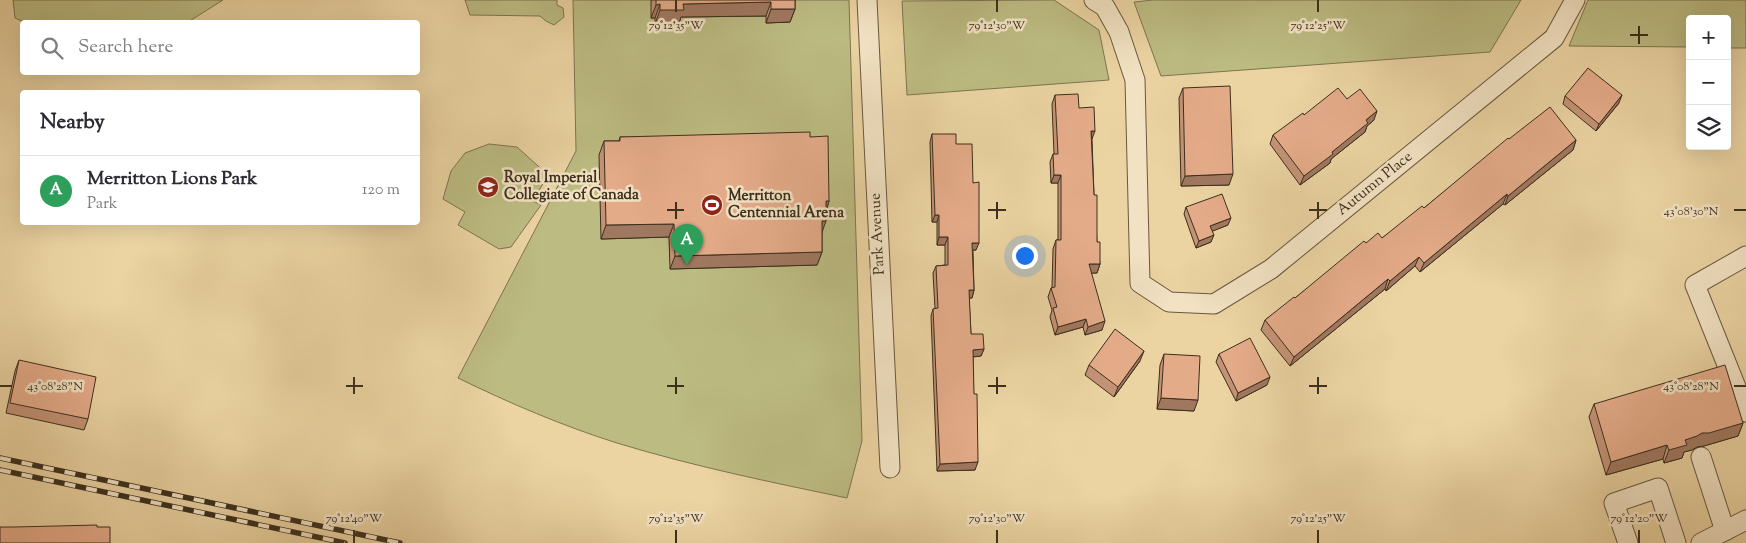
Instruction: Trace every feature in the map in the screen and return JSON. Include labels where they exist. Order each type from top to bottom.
[{"type":"street","name":"Park Avenue","points":[[867,0],[890,468]]},
{"type":"street","name":"Autumn Place","points":[[1094,0],[1105,8],[1119,32],[1135,80],[1140,283],[1169,302],[1214,304],[1271,269],[1554,38],[1576,0]]},
{"type":"street","points":[[1746,256],[1695,285],[1746,412]]},
{"type":"street","points":[[1701,457],[1725,531]]},
{"type":"street","points":[[1628,543],[1614,503],[1658,488],[1676,543]]},
{"type":"street","points":[[1701,543],[1746,520]]},
{"type":"shaded area","points":[[13,0],[223,0],[191,20],[20,20],[15,18]]},
{"type":"shaded area","points":[[465,0],[557,0],[557,5],[563,8],[564,17],[554,25],[540,16],[470,15]]},
{"type":"shaded area","points":[[573,0],[849,0],[862,441],[847,498],[760,480],[617,443],[536,414],[458,378],[576,151]]},
{"type":"shaded area","points":[[1054,0],[1099,30],[1109,80],[907,95],[902,1]]},
{"type":"shaded area","points":[[1153,0],[1521,0],[1490,52],[1161,76],[1134,2]]},
{"type":"shaded area","points":[[1588,0],[1746,0],[1746,48],[1731,48],[1731,15],[1686,15],[1686,47],[1569,46]]},
{"type":"shaded area","points":[[489,144],[517,147],[548,175],[533,201],[541,205],[511,247],[499,249],[458,225],[465,212],[443,199],[451,171],[465,153]]},
{"type":"building","points":[[656,0],[795,0],[795,9],[771,9],[771,2],[683,4],[684,10],[660,10],[660,4],[656,5]]},
{"type":"building","points":[[1588,68],[1622,95],[1599,124],[1565,96]]},
{"type":"building","points":[[1230,86],[1233,174],[1185,176],[1183,88]]},
{"type":"building","points":[[1338,88],[1347,99],[1360,89],[1377,111],[1366,120],[1368,123],[1332,152],[1333,154],[1304,176],[1273,135],[1303,113],[1304,115]]},
{"type":"building","points":[[1078,94],[1079,108],[1094,107],[1095,131],[1091,131],[1094,195],[1097,195],[1097,242],[1100,242],[1100,264],[1089,264],[1105,321],[1088,327],[1086,319],[1058,327],[1053,308],[1057,307],[1051,288],[1055,287],[1056,240],[1061,240],[1061,175],[1054,175],[1053,154],[1058,154],[1055,95]]},
{"type":"building","points":[[1550,107],[1576,140],[1424,263],[1419,257],[1390,281],[1388,279],[1294,357],[1265,320],[1295,298],[1364,241],[1366,243],[1378,233],[1382,238],[1422,206],[1424,208],[1508,138]]},
{"type":"building","name":"Merritton Centennial Arena","points":[[810,132],[810,137],[828,136],[829,201],[826,201],[826,221],[822,221],[822,252],[675,256],[674,224],[606,225],[604,141],[620,141],[620,137]]},
{"type":"building","points":[[932,134],[956,134],[956,144],[972,144],[973,183],[979,182],[979,243],[972,243],[974,290],[969,290],[971,334],[983,334],[984,349],[973,350],[974,394],[977,394],[978,462],[940,464],[933,309],[938,308],[936,266],[948,265],[948,237],[939,237],[939,215],[935,215]]},
{"type":"building","points":[[1222,194],[1231,218],[1210,226],[1214,235],[1199,241],[1186,207]]},
{"type":"building","points":[[1115,329],[1144,351],[1118,387],[1089,365]]},
{"type":"building","points":[[1250,338],[1270,377],[1238,393],[1219,354]]},
{"type":"building","points":[[1164,354],[1200,356],[1198,400],[1161,398]]},
{"type":"building","points":[[19,360],[96,377],[88,419],[10,403]]},
{"type":"building","points":[[1725,365],[1743,423],[1709,433],[1702,433],[1685,440],[1687,445],[1669,450],[1667,445],[1611,462],[1594,404]]},
{"type":"building","points":[[97,525],[97,527],[110,527],[110,543],[0,543],[0,527]]},
{"type":"railway","points":[[0,458],[400,543]]},
{"type":"railway","points":[[0,470],[345,543]]},
{"type":"place","name":"Royal Imperial Collegiate of Canada","points":[[488,187]]},
{"type":"place","name":"Merritton Centennial Arena","points":[[712,205]]},
{"type":"place","name":"Merritton Lions Park","points":[[687,265]]}]
